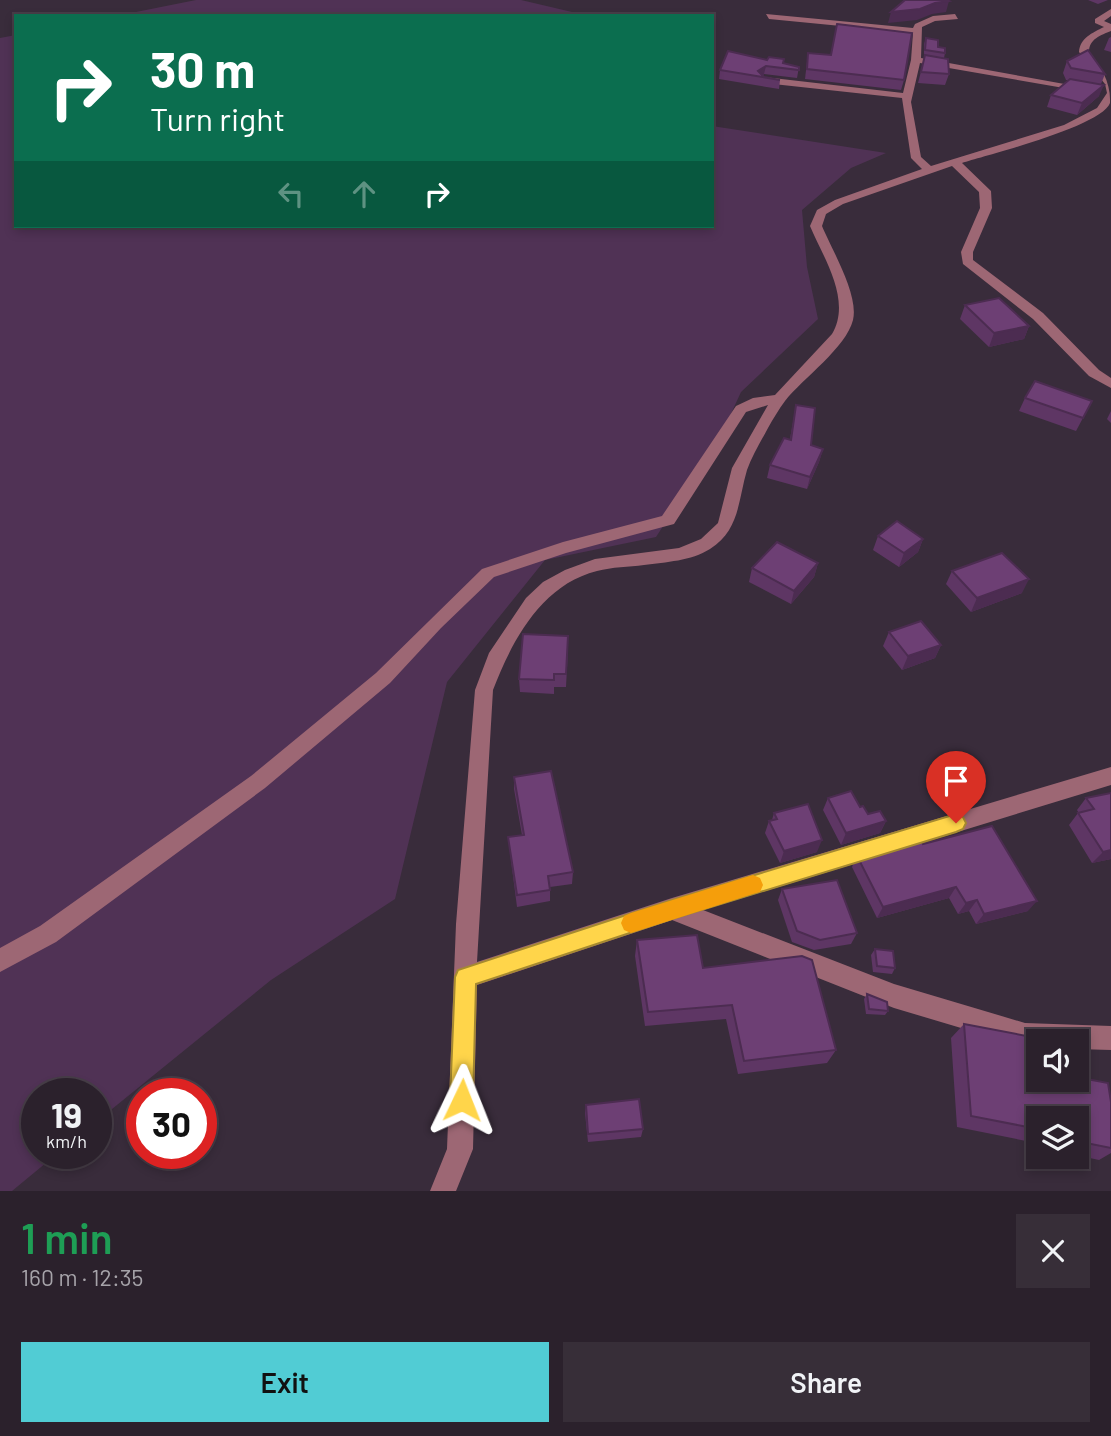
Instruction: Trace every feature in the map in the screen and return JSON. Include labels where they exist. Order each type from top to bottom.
[{"type":"street","points":[[1111,12],[1098,20],[1111,27]]},
{"type":"street","points":[[769,16],[917,31]]},
{"type":"street","points":[[930,171],[916,158],[906,102],[916,60],[917,31],[918,26],[927,21],[955,18]]},
{"type":"street","points":[[443,1191],[460,1149],[466,977],[484,690],[498,653],[531,603],[549,587],[571,574],[595,565],[694,550],[718,535],[726,525],[740,468],[760,429],[779,399],[838,336],[846,322],[848,307],[844,292],[816,226],[821,212],[839,202],[954,162],[1068,127],[1101,110],[1111,97],[1110,84],[1084,52],[1084,46],[1087,41],[1111,27]]},
{"type":"street","points":[[916,60],[1111,97]]},
{"type":"street","points":[[764,80],[908,96]]},
{"type":"street","points":[[954,162],[985,191],[986,208],[967,252],[967,261],[1038,316],[1094,373],[1111,384]]},
{"type":"street","points":[[0,960],[48,934],[258,782],[383,678],[435,622],[488,573],[563,548],[668,520],[741,410],[758,401],[779,399]]},
{"type":"street","points":[[466,977],[672,909],[1111,776]]},
{"type":"street","points":[[672,909],[894,996],[1025,1035],[1111,1038]]},
{"type":"shaded area","points":[[196,0],[521,0],[580,14],[126,14]]},
{"type":"shaded area","points":[[14,35],[14,228],[714,228],[714,126],[886,153],[851,168],[802,210],[807,267],[818,319],[741,392],[718,442],[656,537],[545,560],[447,682],[395,899],[271,980],[150,1078],[126,1078],[126,1098],[112,1109],[112,1078],[21,1078],[21,1169],[39,1169],[12,1191],[0,1191],[0,38]]},
{"type":"building","points":[[905,0],[949,1],[920,9],[891,12]]},
{"type":"building","points":[[837,24],[912,33],[904,80],[807,69],[808,53],[831,55]]},
{"type":"building","points":[[926,38],[938,40],[938,47],[945,48],[945,53],[925,50]]},
{"type":"building","points":[[1088,50],[1105,74],[1071,68],[1067,61]]},
{"type":"building","points":[[728,51],[767,60],[769,57],[784,59],[783,63],[799,67],[799,70],[766,66],[758,71],[764,77],[780,80],[720,70]]},
{"type":"building","points":[[925,55],[948,59],[949,74],[921,72]]},
{"type":"building","points":[[1070,79],[1104,85],[1082,103],[1051,95]]},
{"type":"building","points":[[999,298],[1029,326],[994,333],[965,305]]},
{"type":"building","points":[[1035,381],[1092,401],[1083,418],[1025,398]]},
{"type":"building","points":[[796,405],[815,408],[811,445],[823,449],[810,477],[770,465],[784,438],[791,440]]},
{"type":"building","points":[[897,521],[923,539],[904,553],[878,536]]},
{"type":"building","points":[[777,542],[818,563],[794,591],[752,568]]},
{"type":"building","points":[[1002,553],[1029,579],[977,598],[952,571]]},
{"type":"building","points":[[921,621],[941,645],[908,656],[889,632]]},
{"type":"building","points":[[523,634],[568,636],[566,674],[554,674],[554,680],[519,679]]},
{"type":"building","points":[[551,771],[573,872],[548,876],[550,890],[517,895],[508,837],[524,835],[514,777]]},
{"type":"building","points":[[851,791],[860,807],[863,806],[868,814],[880,811],[886,821],[846,833],[828,798]]},
{"type":"building","points":[[1111,793],[1111,850],[1103,852],[1078,813],[1094,809],[1086,798]]},
{"type":"building","points":[[808,804],[822,840],[784,851],[769,821],[777,819],[774,813]]},
{"type":"building","points":[[992,826],[1037,901],[984,914],[977,900],[966,903],[956,887],[883,907],[857,856],[920,838],[923,844]]},
{"type":"building","points":[[837,880],[857,933],[820,940],[797,931],[782,889]]},
{"type":"building","points":[[697,935],[703,968],[802,956],[812,960],[836,1050],[744,1061],[732,1005],[648,1012],[637,940]]},
{"type":"building","points":[[875,949],[893,951],[895,968],[877,966]]},
{"type":"building","points":[[867,994],[887,1002],[888,1011],[869,1009]]},
{"type":"building","points":[[964,1024],[1026,1036],[1026,1092],[1089,1092],[1089,1079],[1108,1083],[1111,1102],[1111,1148],[1089,1144],[1089,1106],[1026,1106],[1026,1127],[971,1116]]},
{"type":"building","points":[[639,1099],[643,1129],[588,1134],[586,1105]]},
{"type":"slow traffic","points":[[631,923],[753,885]]},
{"type":"route","points":[[462,1100],[466,977],[672,909],[956,823]]}]
